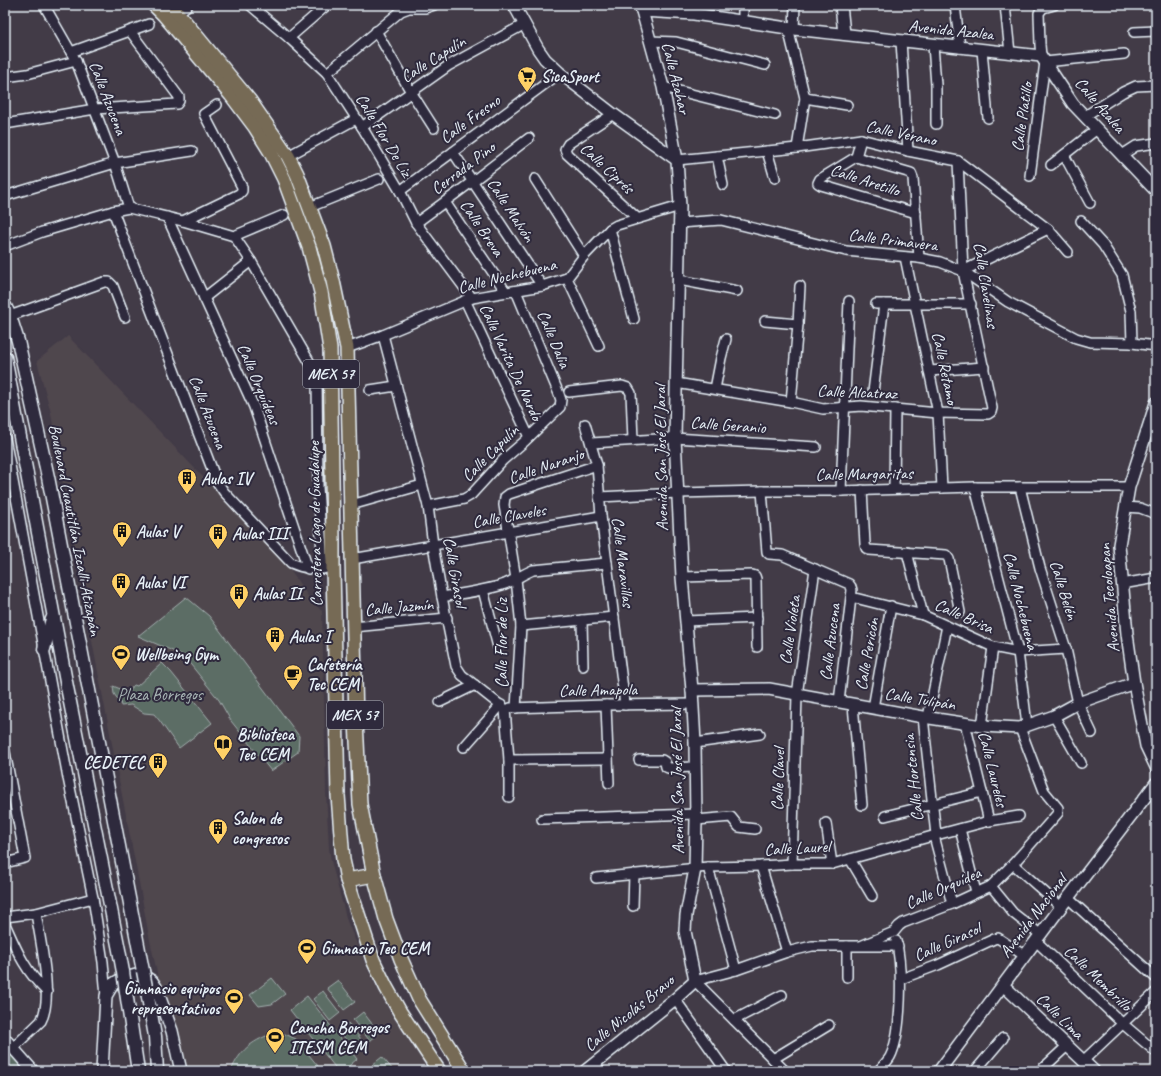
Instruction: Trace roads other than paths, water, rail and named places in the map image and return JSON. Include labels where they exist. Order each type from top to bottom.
[{"type":"main road","name":"Carretera Lago de Guadalupe","points":[[154,5],[231,95],[255,127],[270,151],[284,179],[310,247],[321,292],[330,349],[333,539],[328,568],[335,622],[338,795],[343,860],[347,880],[373,960],[400,1012],[439,1071]]},
{"type":"main road","name":"MEX 57","points":[[179,7],[250,101],[288,156],[297,174],[324,246],[347,348],[353,627],[360,804],[374,875],[386,919],[401,959],[419,999],[464,1071]]},
{"type":"main road","name":"Boulevard Cuautitlán Izcalli-Atizapán","points":[[7,311],[18,341],[48,477],[147,992],[155,1036],[157,1071]]},
{"type":"main road","points":[[5,357],[53,616],[120,950],[138,1071]]},
{"type":"main road","points":[[333,539],[351,538]]},
{"type":"main road","points":[[44,649],[53,616]]},
{"type":"main road","points":[[347,880],[374,875]]},
{"type":"street","name":"Calle Flor De Liz","points":[[250,5],[327,73],[400,191],[416,223],[469,299]]},
{"type":"street","points":[[289,38],[327,5]]},
{"type":"street","points":[[327,73],[401,10],[409,8],[424,8],[434,5]]},
{"type":"street","points":[[514,5],[545,59],[560,73],[613,114],[677,160]]},
{"type":"street","points":[[743,5],[743,22]]},
{"type":"street","points":[[795,5],[791,28],[805,98],[797,148]]},
{"type":"street","points":[[841,5],[844,34]]},
{"type":"street","points":[[955,5],[960,48]]},
{"type":"street","points":[[1005,5],[1010,53]]},
{"type":"street","points":[[1054,5],[1043,8],[1039,13],[1040,45],[1043,59],[1124,54]]},
{"type":"street","name":"Calle Azucena","points":[[47,6],[76,61],[115,163],[129,208]]},
{"type":"street","name":"Avenida Azalea","points":[[642,8],[694,10],[743,22],[1010,53],[1043,59]]},
{"type":"street","name":"Calle Azahar","points":[[642,8],[663,87],[677,160]]},
{"type":"street","points":[[71,52],[149,24]]},
{"type":"street","name":"Calle Capulín","points":[[288,156],[359,123],[411,92],[448,66],[525,24]]},
{"type":"street","points":[[5,124],[95,109],[177,104],[179,97],[130,31]]},
{"type":"street","points":[[376,31],[411,92],[434,128]]},
{"type":"street","points":[[1134,32],[1156,31]]},
{"type":"street","points":[[650,40],[676,42],[765,65]]},
{"type":"street","points":[[901,41],[908,151]]},
{"type":"street","points":[[933,45],[936,86],[936,124]]},
{"type":"street","points":[[982,50],[988,118]]},
{"type":"street","name":"Calle Azalea","points":[[1043,59],[1073,104],[1156,191]]},
{"type":"street","name":"Calle Platillo","points":[[1030,176],[1043,59]]},
{"type":"street","points":[[5,77],[27,74],[76,61]]},
{"type":"street","name":"Calle Fresno","points":[[400,191],[560,73]]},
{"type":"street","points":[[1085,116],[1123,92],[1136,86],[1156,85]]},
{"type":"street","points":[[663,87],[775,115]]},
{"type":"street","points":[[805,98],[847,105]]},
{"type":"street","points":[[183,221],[239,194],[242,191],[242,187],[204,116],[206,112],[217,105]]},
{"type":"street","name":"Calle Ciprés","points":[[613,114],[568,144],[565,149],[567,154],[637,218]]},
{"type":"street","points":[[1051,165],[1096,128]]},
{"type":"street","name":"Cerrada Pino","points":[[416,223],[529,138]]},
{"type":"street","name":"Calle Verano","points":[[677,160],[797,148],[861,139],[908,151],[958,161],[1048,229],[1068,252]]},
{"type":"street","name":"Calle Aretillo","points":[[861,139],[856,157],[820,179],[818,182],[821,185],[916,213]]},
{"type":"street","points":[[1122,155],[1136,146],[1156,143]]},
{"type":"street","points":[[5,196],[115,163],[192,151]]},
{"type":"street","points":[[766,151],[775,178]]},
{"type":"street","name":"Calle Malvón","points":[[453,152],[542,286]]},
{"type":"street","points":[[1064,155],[1090,203]]},
{"type":"street","points":[[717,156],[723,186]]},
{"type":"street","points":[[856,157],[911,174],[913,178],[919,258]]},
{"type":"street","name":"Avenida San José El Jaral","points":[[677,160],[680,223],[675,438],[682,577],[693,704],[696,817],[694,869],[686,915],[685,931],[695,981]]},
{"type":"street","name":"Calle Clavelinas","points":[[958,161],[964,271],[992,408],[991,412]]},
{"type":"street","points":[[310,207],[379,179]]},
{"type":"street","points":[[534,179],[584,256]]},
{"type":"street","name":"Calle Breva","points":[[445,202],[506,292]]},
{"type":"street","name":"Calle Nochebuena","points":[[347,348],[383,335],[469,299],[542,286],[567,278],[584,256],[610,229],[637,218],[680,206]]},
{"type":"street","points":[[5,246],[42,232],[113,211],[129,208],[183,221],[234,236],[284,215]]},
{"type":"street","name":"Calle Azucena","points":[[113,211],[217,482],[224,492],[291,563],[308,569],[328,568]]},
{"type":"street","name":"Calle Orquídeas","points":[[167,217],[254,407],[308,569]]},
{"type":"street","name":"Calle Primavera","points":[[680,223],[721,220],[846,251],[919,258],[940,262],[964,271],[1008,302],[1076,338],[1090,342],[1132,343],[1156,346]]},
{"type":"street","points":[[1081,221],[1103,245],[1122,275],[1131,311],[1132,343]]},
{"type":"street","points":[[610,229],[634,319]]},
{"type":"street","points":[[964,271],[1048,229]]},
{"type":"street","points":[[234,236],[309,361],[316,376],[318,486],[328,568]]},
{"type":"street","name":"Calle Retamo","points":[[905,257],[938,413],[942,488]]},
{"type":"street","points":[[204,298],[250,261]]},
{"type":"street","points":[[567,278],[599,346]]},
{"type":"street","points":[[679,280],[737,291]]},
{"type":"street","points":[[7,311],[104,282],[109,282],[113,286],[125,317]]},
{"type":"street","points":[[791,402],[800,286]]},
{"type":"street","name":"Calle Dalia","points":[[516,291],[561,400]]},
{"type":"street","name":"Calle Varita De Nardo","points":[[469,299],[529,437]]},
{"type":"street","points":[[841,491],[849,301]]},
{"type":"street","points":[[873,392],[880,304],[970,304]]},
{"type":"street","points":[[765,321],[798,324]]},
{"type":"street","name":"Calle Girasol","points":[[383,335],[428,506],[442,597],[456,666],[462,675],[503,707]]},
{"type":"street","points":[[715,389],[726,339]]},
{"type":"street","points":[[929,371],[984,367]]},
{"type":"street","points":[[316,376],[330,374]]},
{"type":"street","name":"Calle Alcatraz","points":[[676,383],[791,402],[823,409],[861,406],[938,413],[988,414],[991,412]]},
{"type":"street","points":[[370,390],[396,386]]},
{"type":"street","points":[[569,392],[622,386],[628,388],[631,393],[633,440]]},
{"type":"street","name":"Calle Capulín","points":[[428,506],[464,499],[471,495],[503,460],[560,407],[561,400]]},
{"type":"street","name":"Avenida Tecoloapan","points":[[1156,404],[1152,424],[1129,487],[1119,545],[1127,634],[1134,683],[1146,746],[1156,768]]},
{"type":"street","points":[[894,489],[895,409]]},
{"type":"street","name":"Calle Maravillas","points":[[585,424],[597,465],[601,516],[625,705]]},
{"type":"street","points":[[5,438],[68,778],[93,898],[103,962],[106,996],[102,1071]]},
{"type":"street","name":"Calle Geranio","points":[[591,443],[675,438],[816,447]]},
{"type":"street","name":"Calle Naranjo","points":[[505,497],[509,494],[597,465]]},
{"type":"street","points":[[351,505],[422,486]]},
{"type":"street","name":"Calle Nochebuena","points":[[975,487],[1018,652],[1024,726],[1044,792],[1059,810]]},
{"type":"street","name":"Calle Margaritas","points":[[599,497],[762,491],[841,491],[975,487],[1129,487]]},
{"type":"street","name":"Calle Belén","points":[[1020,487],[1040,568],[1066,649],[1078,703],[1092,733]]},
{"type":"street","points":[[862,490],[866,548],[869,550],[946,555],[949,559],[960,612]]},
{"type":"street","points":[[762,491],[766,552],[769,554],[782,555],[815,569]]},
{"type":"street","name":"Calle Flor de Liz","points":[[505,497],[504,505],[516,579],[521,626],[516,708]]},
{"type":"street","points":[[1125,507],[1140,508],[1156,514]]},
{"type":"street","name":"Calle Claveles","points":[[352,559],[601,516]]},
{"type":"street","points":[[907,552],[923,615]]},
{"type":"street","name":"Calle Jazmín","points":[[442,597],[503,585],[516,579],[524,573],[533,570],[607,563]]},
{"type":"street","name":"Calle Azucena","points":[[815,569],[849,584],[852,589],[839,702]]},
{"type":"street","name":"Calle Violeta","points":[[797,695],[815,569]]},
{"type":"street","points":[[682,577],[755,576],[757,647]]},
{"type":"street","points":[[1122,584],[1156,578]]},
{"type":"street","points":[[483,590],[498,647]]},
{"type":"street","name":"Calle Brisa","points":[[851,597],[892,606],[923,615],[993,647],[1018,652],[1066,649]]},
{"type":"street","name":"Calle Pericón","points":[[873,708],[892,606]]},
{"type":"street","points":[[521,626],[614,617]]},
{"type":"street","name":"Calle Jazmín","points":[[353,627],[447,618]]},
{"type":"street","points":[[686,621],[757,618]]},
{"type":"street","points":[[582,620],[583,666]]},
{"type":"street","name":"Calle Hortensia","points":[[947,626],[925,717],[935,835],[952,904]]},
{"type":"street","points":[[982,726],[993,647]]},
{"type":"street","name":"Calle Tulipán","points":[[692,690],[769,689],[853,705],[982,726],[1024,726],[1054,716],[1078,703],[1134,683]]},
{"type":"street","points":[[440,702],[475,685]]},
{"type":"street","name":"Calle Clavel","points":[[792,864],[797,695]]},
{"type":"street","name":"Calle Amapola","points":[[503,707],[516,708],[693,704]]},
{"type":"street","points":[[606,705],[610,783]]},
{"type":"street","points":[[853,705],[862,805]]},
{"type":"street","points":[[464,747],[503,707]]},
{"type":"street","points":[[503,707],[509,760],[509,797]]},
{"type":"street","points":[[1054,716],[1081,763]]},
{"type":"street","name":"Calle Laureles","points":[[965,723],[989,821]]},
{"type":"street","points":[[694,743],[760,734]]},
{"type":"street","points":[[5,752],[24,858],[5,863]]},
{"type":"street","points":[[509,760],[608,759]]},
{"type":"street","points":[[640,760],[662,760],[668,768],[695,767]]},
{"type":"street","name":"Avenida Nacional","points":[[939,1071],[1064,903],[1156,783]]},
{"type":"street","points":[[885,816],[982,792]]},
{"type":"street","name":"Calle Orquídea","points":[[863,945],[894,932],[903,923],[952,904],[991,886],[1013,864],[1059,810]]},
{"type":"street","name":"Calle Laurel","points":[[596,878],[708,867],[832,864],[989,821],[1019,816]]},
{"type":"street","points":[[542,819],[732,817],[739,826],[755,830]]},
{"type":"street","points":[[826,822],[832,864]]},
{"type":"street","points":[[960,829],[976,892]]},
{"type":"street","points":[[850,859],[872,896]]},
{"type":"street","points":[[1013,864],[1064,903],[1156,978]]},
{"type":"street","points":[[761,866],[787,952]]},
{"type":"street","points":[[708,867],[736,970]]},
{"type":"street","points":[[633,906],[634,874]]},
{"type":"street","name":"Calle Membrillo","points":[[991,886],[1013,913],[1123,1024],[1156,1052]]},
{"type":"street","points":[[5,917],[36,913],[93,898]]},
{"type":"street","points":[[13,1048],[41,1021],[44,1016],[47,992],[45,968],[36,913]]},
{"type":"street","points":[[5,924],[27,969],[34,979],[47,992]]},
{"type":"street","points":[[882,1070],[890,1057],[896,1041],[901,979],[898,946],[894,932]]},
{"type":"street","name":"Calle Girasol","points":[[901,979],[938,965],[998,938],[1025,956]]},
{"type":"street","name":"Calle Orquídea","points":[[695,981],[736,970],[787,952],[812,946],[898,946]]},
{"type":"street","points":[[847,946],[847,977]]},
{"type":"street","points":[[106,996],[113,984],[121,979],[136,975],[146,977],[152,981],[156,987],[172,1031],[181,1071]]},
{"type":"street","points":[[695,981],[785,1071]]},
{"type":"street","name":"Calle Nicolás Bravo","points":[[585,1071],[597,1067],[695,981]]},
{"type":"street","name":"Calle Lima","points":[[1003,985],[1094,1071]]},
{"type":"street","points":[[1083,1061],[1156,992]]},
{"type":"street","points":[[734,1020],[782,995]]},
{"type":"street","points":[[675,999],[726,1071]]},
{"type":"street","points":[[773,1059],[829,1025]]},
{"type":"street","points":[[975,1071],[1003,1038]]},
{"type":"street","points":[[5,1039],[33,1071]]},
{"type":"street","points":[[1040,1071],[1067,1046]]},
{"type":"place","name":"SicaSport","points":[[527,93]]},
{"type":"place","name":"Aulas IV","points":[[187,495]]},
{"type":"place","name":"Aulas V","points":[[122,548]]},
{"type":"place","name":"Aulas III","points":[[218,550]]},
{"type":"place","name":"Aulas VI","points":[[121,599]]},
{"type":"place","name":"Aulas II","points":[[239,610]]},
{"type":"place","name":"Aulas I","points":[[275,653]]},
{"type":"place","name":"Wellbeing Gym","points":[[121,671]]},
{"type":"place","name":"Cafetería Tec CEM","points":[[293,691]]},
{"type":"place","name":"Biblioteca Tec CEM","points":[[223,761]]},
{"type":"place","name":"CEDETEC","points":[[158,779]]},
{"type":"place","name":"Salon de congresos","points":[[218,845]]},
{"type":"place","name":"Gimnasio Tec CEM","points":[[307,965]]},
{"type":"place","name":"Gimnasio equipos representativos","points":[[234,1015]]},
{"type":"place","name":"Cancha Borregos ITESM CEM","points":[[275,1054]]},
{"type":"park label","name":"Plaza Borregos","points":[[160,694]]}]
